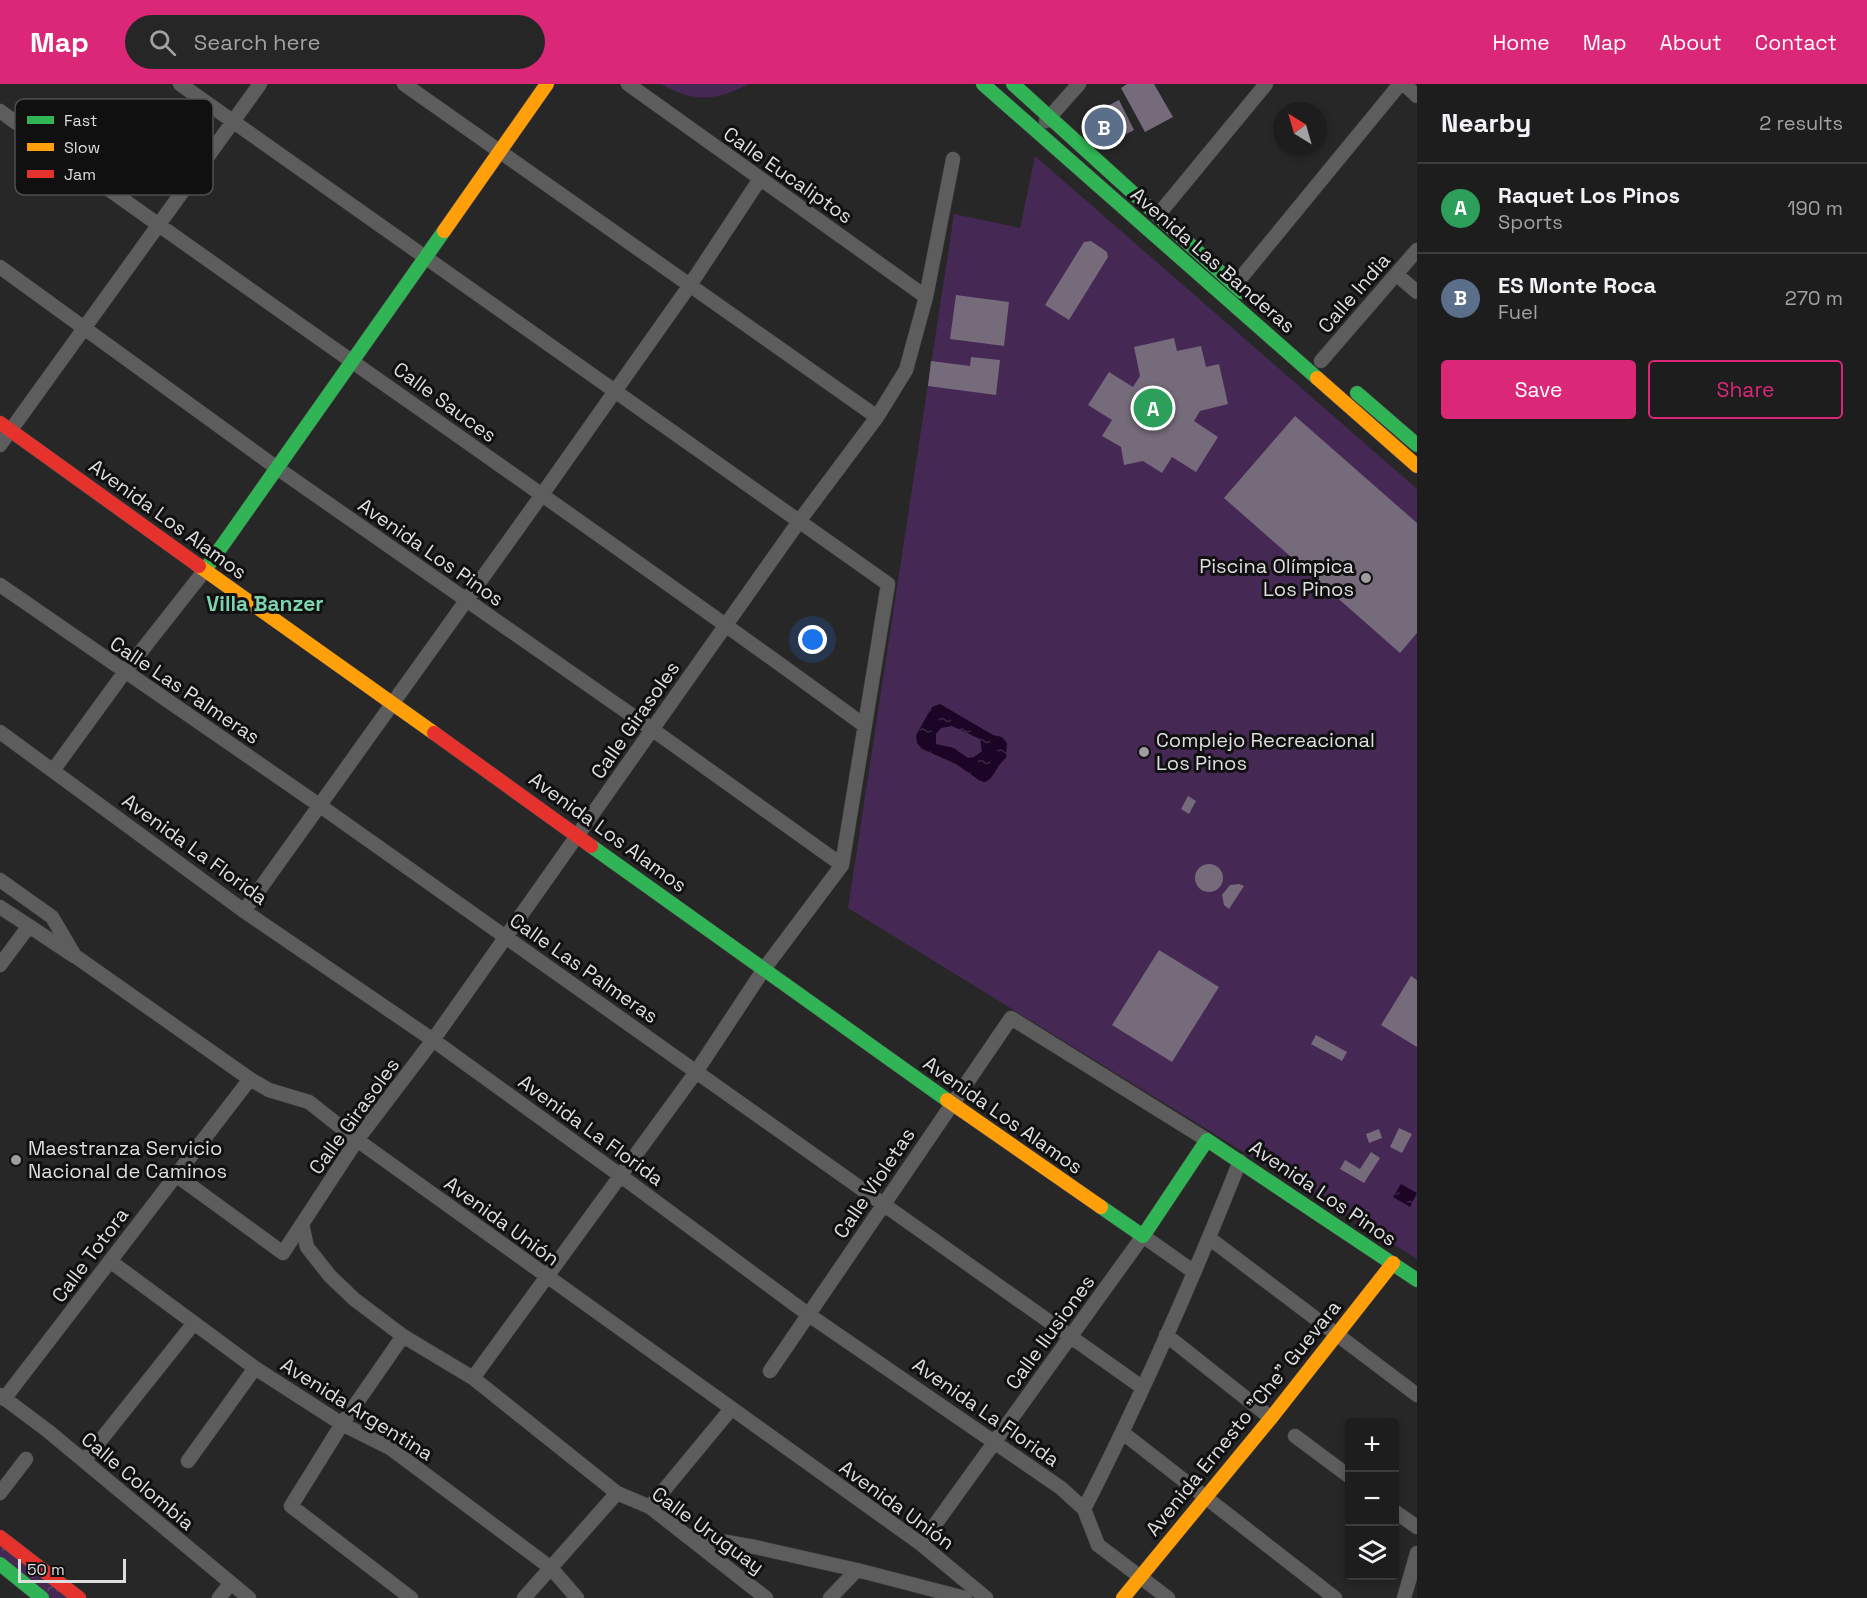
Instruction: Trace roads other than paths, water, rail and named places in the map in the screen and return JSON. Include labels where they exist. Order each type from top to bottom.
[{"type":"street","points":[[180,84],[201,99]]},
{"type":"street","points":[[213,148],[260,84]]},
{"type":"street","points":[[404,84],[877,417]]},
{"type":"street","points":[[54,769],[124,672],[205,570],[547,84]]},
{"type":"street","name":"Calle Eucaliptos","points":[[628,84],[926,297]]},
{"type":"street","name":"Avenida Las Banderas","points":[[983,84],[1417,466]]},
{"type":"street","name":"Avenida Las Banderas","points":[[1013,84],[1252,300]]},
{"type":"street","points":[[1037,131],[1079,84]]},
{"type":"street","points":[[1158,215],[1266,84]]},
{"type":"street","points":[[1235,285],[1402,84],[1417,96]]},
{"type":"street","points":[[213,108],[426,256],[888,584],[842,865],[764,969],[696,1072],[473,1378]]},
{"type":"street","name":"Calle Sauces","points":[[0,111],[15,122]]},
{"type":"street","name":"Calle Girasoles","points":[[176,1175],[283,1254],[357,1140],[434,1040],[726,624],[877,417],[906,370],[926,297],[953,159]]},
{"type":"street","points":[[244,910],[690,285],[760,180]]},
{"type":"street","name":"Calle Sauces","points":[[115,195],[353,360],[726,624],[865,726]]},
{"type":"street","points":[[0,445],[5,427],[85,326],[179,195]]},
{"type":"street","name":"Calle India","points":[[1321,361],[1417,250]]},
{"type":"street","name":"Avenida Los Pinos","points":[[0,267],[85,326],[277,468],[842,865]]},
{"type":"street","points":[[1397,275],[1417,292]]},
{"type":"street","points":[[1344,381],[1417,445]]},
{"type":"street","name":"Avenida Los Alamos","points":[[5,427],[393,702],[952,1104],[1194,1272]]},
{"type":"street","name":"Calle Las Palmeras","points":[[0,585],[319,805],[1143,1388]]},
{"type":"street","name":"Avenida La Florida","points":[[0,732],[54,769],[244,910],[434,1040],[809,1315],[1061,1488],[1084,1509],[1098,1545],[1168,1598]]},
{"type":"street","name":"Avenida Unión","points":[[0,880],[52,917],[71,954],[269,1090],[309,1102],[357,1140],[546,1277],[921,1544],[986,1598]]},
{"type":"street","points":[[0,907],[71,954]]},
{"type":"street","points":[[0,965],[29,926]]},
{"type":"street","name":"Calle Violetas","points":[[770,1371],[1011,1018],[1207,1140]]},
{"type":"street","name":"Calle Totora","points":[[2,1397],[250,1078]]},
{"type":"street","name":"Avenida Los Pinos","points":[[1207,1140],[1417,1280]]},
{"type":"street","name":"Calle Ilusiones","points":[[921,1544],[1072,1338],[1207,1140]]},
{"type":"street","points":[[1084,1509],[1123,1433],[1209,1238],[1240,1161]]},
{"type":"street","name":"Calle Uruguay","points":[[302,1224],[308,1247],[330,1276],[354,1299],[402,1335],[473,1378],[617,1493],[650,1507],[690,1536],[766,1598]]},
{"type":"street","points":[[1209,1238],[1417,1395]]},
{"type":"street","name":"Avenida Argentina","points":[[110,1261],[255,1368],[342,1424],[390,1448],[551,1568],[577,1598]]},
{"type":"street","name":"Avenida Ernesto \"Che\" Guevara","points":[[1123,1598],[1271,1418],[1393,1263]]},
{"type":"street","points":[[84,1461],[194,1323]]},
{"type":"street","points":[[402,1335],[342,1424],[291,1506],[411,1598]]},
{"type":"street","points":[[1166,1335],[1271,1418]]},
{"type":"street","points":[[188,1461],[255,1368]]},
{"type":"street","name":"Calle Colombia","points":[[2,1397],[84,1461],[249,1598]]},
{"type":"street","points":[[650,1507],[730,1408]]},
{"type":"street","points":[[1123,1433],[1335,1598]]},
{"type":"street","points":[[1294,1436],[1345,1473]]},
{"type":"street","points":[[0,1493],[26,1459]]},
{"type":"street","points":[[524,1598],[617,1493]]},
{"type":"street","points":[[1399,1513],[1417,1527]]},
{"type":"street","points":[[690,1536],[755,1547],[965,1598]]},
{"type":"street","points":[[0,1537],[79,1598]]},
{"type":"street","points":[[1404,1598],[1417,1558]]},
{"type":"street","points":[[0,1564],[42,1598]]},
{"type":"street","points":[[830,1598],[857,1570]]},
{"type":"street","points":[[219,1598],[230,1584]]},
{"type":"water","points":[[940,704],[993,735],[1002,737],[1007,743],[1006,758],[987,781],[983,783],[956,764],[922,749],[917,743],[916,735],[932,707]],"holes":[[[952,726],[980,739],[982,751],[968,758],[954,748],[936,744],[936,734],[941,728]]]},
{"type":"water","points":[[1401,1184],[1417,1193],[1410,1207],[1393,1197]]},
{"type":"place","name":"ES Monte Roca","points":[[1104,127]]},
{"type":"place","name":"Raquet Los Pinos","points":[[1153,408]]},
{"type":"place","name":"Piscina Olímpica Los Pinos","points":[[1366,578]]},
{"type":"place","name":"Complejo Recreacional Los Pinos","points":[[1144,752]]},
{"type":"place","name":"Maestranza Servicio Nacional de Caminos","points":[[16,1160]]},
{"type":"district","name":"Villa Banzer","points":[[265,604]]}]
